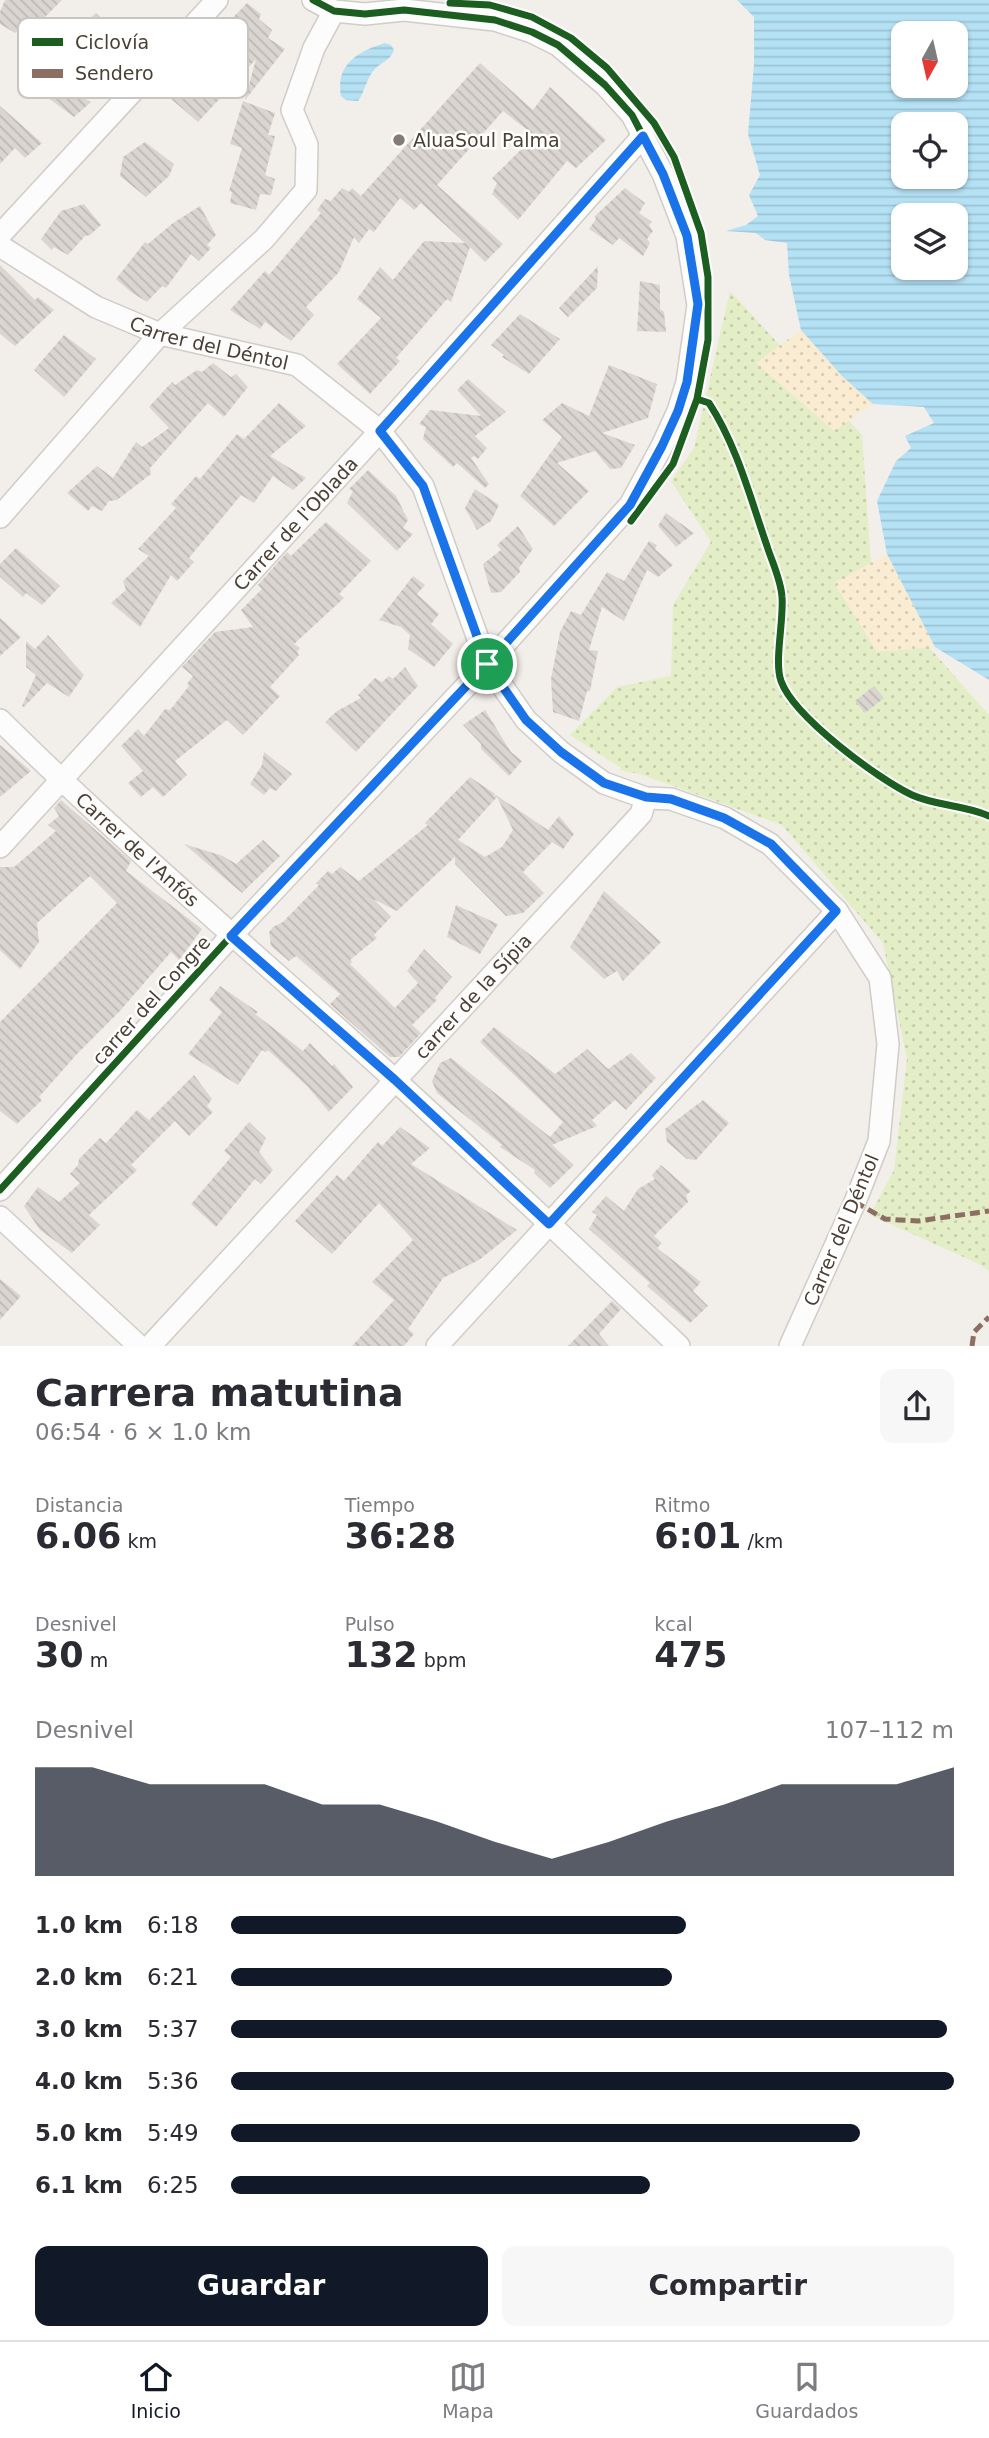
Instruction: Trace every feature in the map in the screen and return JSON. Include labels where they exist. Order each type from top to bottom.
[{"type":"street","points":[[199,18],[216,0]]},
{"type":"street","points":[[0,517],[160,334],[264,239],[306,190],[307,145],[292,110],[314,48],[334,11],[313,0]]},
{"type":"street","name":"carrer del Congre","points":[[0,1190],[231,936],[487,664],[630,505],[662,446],[678,411],[687,382],[698,304],[687,236],[663,174],[632,115],[605,85],[558,45],[533,32],[495,20],[404,10],[365,14],[334,11]]},
{"type":"street","points":[[0,235],[126,98]]},
{"type":"street","name":"Carrer de l'Oblada","points":[[0,847],[380,431],[643,136]]},
{"type":"street","name":"Carrer del Déntol","points":[[0,246],[96,307],[160,334],[297,365],[380,431],[423,486],[487,664],[526,720],[561,752],[604,783],[646,797],[671,799],[724,818],[771,844],[836,911],[880,978],[888,1044],[879,1141],[855,1202],[790,1346]]},
{"type":"street","name":"Carrer de l'Anfós","points":[[0,720],[61,780],[231,936],[395,1080],[679,1346]]},
{"type":"street","name":"carrer de la Sípia","points":[[149,1346],[641,814],[646,797]]},
{"type":"street","points":[[437,1346],[836,911]]},
{"type":"street","points":[[0,1217],[139,1346]]},
{"type":"green space","points":[[730,291],[862,435],[871,563],[927,645],[989,715],[989,1271],[977,1263],[870,1215],[894,1170],[907,1059],[883,943],[782,825],[643,775],[620,770],[621,768],[570,735],[617,687],[671,676],[673,605],[711,542],[671,481],[694,448]]},
{"type":"sand","points":[[801,330],[842,376],[873,404],[834,431],[756,363]]},
{"type":"sand","points":[[887,554],[935,647],[877,652],[834,583]]},
{"type":"water","points":[[737,0],[989,0],[989,680],[935,647],[887,554],[877,501],[896,461],[911,448],[905,436],[934,423],[924,407],[873,404],[842,376],[801,330],[789,275],[787,243],[765,240],[756,233],[726,231],[746,225],[758,216],[749,195],[760,175],[748,134],[754,64],[754,17]]},
{"type":"water","points":[[385,43],[391,45],[394,50],[392,54],[371,74],[358,101],[346,100],[341,96],[340,85],[345,67],[366,50]]},
{"type":"building","points":[[5,0],[62,0],[44,18],[18,18],[18,31],[15,33],[0,24],[0,12]]},
{"type":"building","points":[[247,3],[261,14],[259,19],[272,30],[268,38],[285,49],[248,96],[256,59],[248,68],[248,18],[233,18]]},
{"type":"building","points":[[480,63],[533,110],[550,87],[606,140],[576,168],[567,161],[518,220],[492,194],[497,183],[492,178],[535,136],[503,111],[437,185],[503,244],[485,262],[470,247],[451,302],[447,299],[396,358],[400,361],[370,394],[337,364],[381,318],[357,299],[380,267],[393,280],[424,241],[465,243],[421,203],[414,210],[400,198],[374,232],[369,229],[359,243],[354,237],[339,272],[306,307],[314,315],[291,341],[265,322],[260,329],[230,310],[265,271],[269,275],[321,213],[317,210],[325,199],[331,201],[342,188],[349,192],[352,188],[361,196]]},
{"type":"building","points":[[48,98],[84,98],[91,102],[74,117]]},
{"type":"building","points":[[170,98],[220,98],[198,122]]},
{"type":"building","points":[[243,101],[275,113],[268,135],[275,136],[265,175],[275,179],[271,195],[260,194],[256,210],[230,203],[232,192],[229,191],[242,148],[230,144]]},
{"type":"building","points":[[0,106],[42,143],[25,158],[15,148],[0,164]]},
{"type":"building","points":[[145,142],[174,164],[169,176],[146,197],[120,176],[123,157]]},
{"type":"building","points":[[625,188],[645,203],[639,213],[652,222],[649,225],[653,231],[647,239],[650,243],[643,256],[619,238],[613,245],[589,229],[596,219],[595,216]]},
{"type":"building","points":[[84,204],[101,225],[85,236],[68,255],[54,247],[52,250],[41,239],[61,211]]},
{"type":"building","points":[[200,206],[216,235],[207,245],[211,248],[199,261],[191,254],[166,288],[162,286],[147,302],[116,279],[145,242],[148,244],[173,223]]},
{"type":"building","points":[[0,265],[35,300],[38,297],[54,310],[15,346],[0,334]]},
{"type":"building","points":[[598,266],[597,288],[568,317],[559,308]]},
{"type":"building","points":[[640,281],[660,285],[660,309],[664,312],[666,332],[637,331]]},
{"type":"building","points":[[520,314],[560,339],[529,374],[502,357],[504,355],[491,345]]},
{"type":"building","points":[[64,335],[96,359],[64,397],[34,370]]},
{"type":"building","points":[[213,363],[231,377],[236,374],[248,387],[224,417],[208,403],[150,468],[151,474],[117,500],[109,501],[102,511],[92,506],[88,511],[67,493],[97,466],[113,478],[136,442],[142,447],[169,428],[149,407],[172,382],[175,385],[197,370],[202,372]]},
{"type":"building","points":[[609,365],[657,384],[648,418],[602,433],[635,445],[621,468],[610,469],[595,451],[557,463],[589,491],[554,526],[520,496],[562,437],[542,420],[562,403],[589,416]]},
{"type":"building","points":[[468,379],[506,412],[475,436],[487,448],[478,459],[474,456],[471,458],[489,484],[485,488],[457,463],[453,467],[423,439],[426,427],[419,424],[430,410],[481,416],[457,390]]},
{"type":"building","points":[[279,403],[306,426],[270,456],[306,478],[293,490],[273,476],[254,503],[241,495],[189,558],[194,562],[177,581],[171,575],[140,627],[111,603],[126,590],[123,581],[149,556],[138,549],[176,508],[171,504],[196,476],[200,479],[237,434],[244,439]]},
{"type":"building","points":[[368,470],[396,496],[408,520],[403,528],[413,534],[397,551],[347,503],[353,491],[349,489]]},
{"type":"building","points":[[475,489],[499,505],[491,521],[477,530],[465,508]]},
{"type":"building","points":[[666,513],[694,533],[676,547],[658,526]]},
{"type":"building","points":[[326,522],[371,561],[339,594],[344,598],[294,644],[300,648],[297,652],[299,655],[270,687],[280,696],[243,735],[227,720],[175,761],[187,775],[163,797],[153,787],[141,797],[128,783],[143,771],[121,746],[138,729],[144,736],[165,709],[170,710],[189,686],[187,684],[193,676],[182,667],[215,632],[253,627],[241,610],[262,589],[258,585],[287,552],[291,556]]},
{"type":"building","points":[[518,526],[533,549],[519,568],[520,572],[501,592],[491,593],[483,564],[501,550],[497,545]]},
{"type":"building","points":[[649,541],[657,545],[655,549],[673,565],[658,577],[647,570],[624,621],[602,607],[589,650],[598,651],[590,691],[587,691],[579,721],[553,712],[551,679],[560,632],[571,611],[581,615],[607,572],[624,581]]},
{"type":"building","points":[[16,548],[60,586],[42,605],[26,593],[23,597],[0,577],[0,564]]},
{"type":"building","points":[[413,576],[425,585],[417,594],[439,614],[431,624],[453,644],[434,667],[408,649],[410,635],[401,627],[379,620]]},
{"type":"building","points":[[0,618],[21,637],[0,656]]},
{"type":"building","points":[[48,635],[84,675],[69,697],[47,683],[24,707],[22,706],[36,675],[26,667],[26,641],[35,649]]},
{"type":"building","points":[[405,667],[418,686],[356,752],[325,722],[337,711],[361,698],[358,695],[375,678],[382,682],[389,676],[393,679]]},
{"type":"building","points":[[874,686],[884,698],[865,713],[855,701]]},
{"type":"building","points":[[485,710],[511,752],[522,761],[509,776],[481,749],[481,744],[463,725]]},
{"type":"building","points":[[0,745],[31,771],[0,797]]},
{"type":"building","points":[[264,752],[292,774],[276,791],[270,788],[264,795],[250,784],[262,765]]},
{"type":"building","points":[[470,777],[495,794],[493,797],[496,795],[548,830],[559,816],[574,834],[563,849],[552,842],[523,872],[544,893],[523,913],[506,916],[455,864],[455,857],[397,911],[373,899],[391,917],[374,935],[377,938],[350,960],[350,964],[395,1008],[418,983],[407,971],[424,949],[452,977],[435,998],[437,1000],[412,1025],[421,1033],[399,1057],[390,1057],[330,1004],[340,994],[296,956],[289,961],[271,946],[269,932],[283,922],[319,885],[316,883],[328,871],[332,874],[340,867],[359,881],[428,825],[425,823]],"holes":[[[497,797],[513,830],[502,847],[485,857],[458,840]]]},
{"type":"building","points":[[61,800],[131,861],[126,871],[202,929],[179,960],[171,952],[39,1097],[42,1100],[17,1124],[0,1111],[0,1022],[117,903],[90,876],[37,923],[39,942],[20,969],[0,950],[0,867],[14,867],[56,831],[48,825],[59,816],[54,808]]},
{"type":"building","points":[[263,840],[280,856],[242,893],[184,844],[223,856],[236,864]]},
{"type":"building","points":[[604,891],[661,942],[623,981],[617,971],[604,979],[570,947]]},
{"type":"building","points":[[456,905],[498,924],[480,954],[447,937]]},
{"type":"building","points":[[220,986],[258,1012],[255,1014],[303,1051],[310,1043],[332,1066],[334,1064],[353,1087],[329,1112],[308,1087],[268,1050],[262,1050],[238,1085],[188,1054],[222,1012],[209,1000]]},
{"type":"building","points":[[494,1027],[555,1074],[587,1049],[608,1069],[631,1053],[656,1078],[626,1110],[615,1100],[592,1120],[597,1126],[552,1145],[574,1165],[550,1188],[534,1173],[535,1170],[500,1147],[502,1145],[437,1093],[432,1081],[440,1063],[451,1058],[550,1137],[563,1122],[480,1042]]},
{"type":"building","points":[[194,1075],[212,1099],[207,1106],[213,1112],[189,1136],[175,1121],[131,1165],[137,1170],[89,1215],[100,1225],[72,1253],[40,1230],[24,1206],[38,1187],[59,1202],[80,1183],[70,1174],[78,1165],[79,1159],[100,1138],[106,1143],[137,1110],[149,1120]]},
{"type":"building","points":[[703,1100],[729,1123],[696,1160],[687,1159],[667,1142],[665,1129]]},
{"type":"building","points":[[249,1122],[266,1138],[259,1152],[273,1170],[261,1184],[255,1179],[216,1227],[191,1204],[231,1157],[224,1151]]},
{"type":"building","points":[[400,1127],[430,1148],[411,1164],[517,1230],[479,1260],[443,1278],[408,1329],[414,1334],[404,1346],[352,1346],[394,1300],[372,1282],[413,1240],[379,1203],[332,1254],[295,1221],[337,1175],[344,1181],[378,1142],[382,1146]]},
{"type":"building","points":[[661,1165],[691,1191],[686,1195],[688,1202],[654,1236],[662,1243],[657,1248],[701,1282],[693,1291],[708,1306],[690,1323],[647,1286],[650,1283],[589,1229],[597,1215],[592,1212],[606,1196],[624,1211],[638,1189],[655,1179],[652,1175]]},
{"type":"building","points":[[0,1279],[21,1296],[0,1320]]},
{"type":"building","points":[[612,1301],[621,1309],[599,1334],[609,1346],[568,1346]]},
{"type":"marked path","points":[[855,1202],[885,1219],[918,1221],[989,1211]]},
{"type":"marked path","points":[[972,1346],[974,1332],[989,1317]]},
{"type":"cycle path","points":[[0,1190],[231,936],[487,664],[630,505],[662,446],[678,411],[687,382],[698,305],[687,236],[663,174],[632,115],[605,85],[558,45],[532,32],[495,20],[404,10],[365,14],[334,11],[313,0]]},
{"type":"cycle path","points":[[450,3],[490,5],[532,17],[571,38],[607,68],[654,123],[674,157],[701,233],[708,277],[708,340],[697,399],[673,464],[631,521]]},
{"type":"cycle path","points":[[697,399],[709,403],[719,419],[742,472],[778,578],[782,606],[779,673],[789,696],[802,712],[839,746],[897,787],[921,799],[989,816]]},
{"type":"place","name":"AluaSoul Palma","points":[[399,140]]},
{"type":"route","points":[[487,664],[231,936],[395,1080],[549,1224],[836,911],[771,844],[724,818],[671,799],[646,797],[604,783],[561,752],[526,720],[487,664],[630,505],[662,446],[678,411],[687,382],[698,304],[687,236],[663,174],[643,136],[380,431],[423,486],[487,664]]}]
